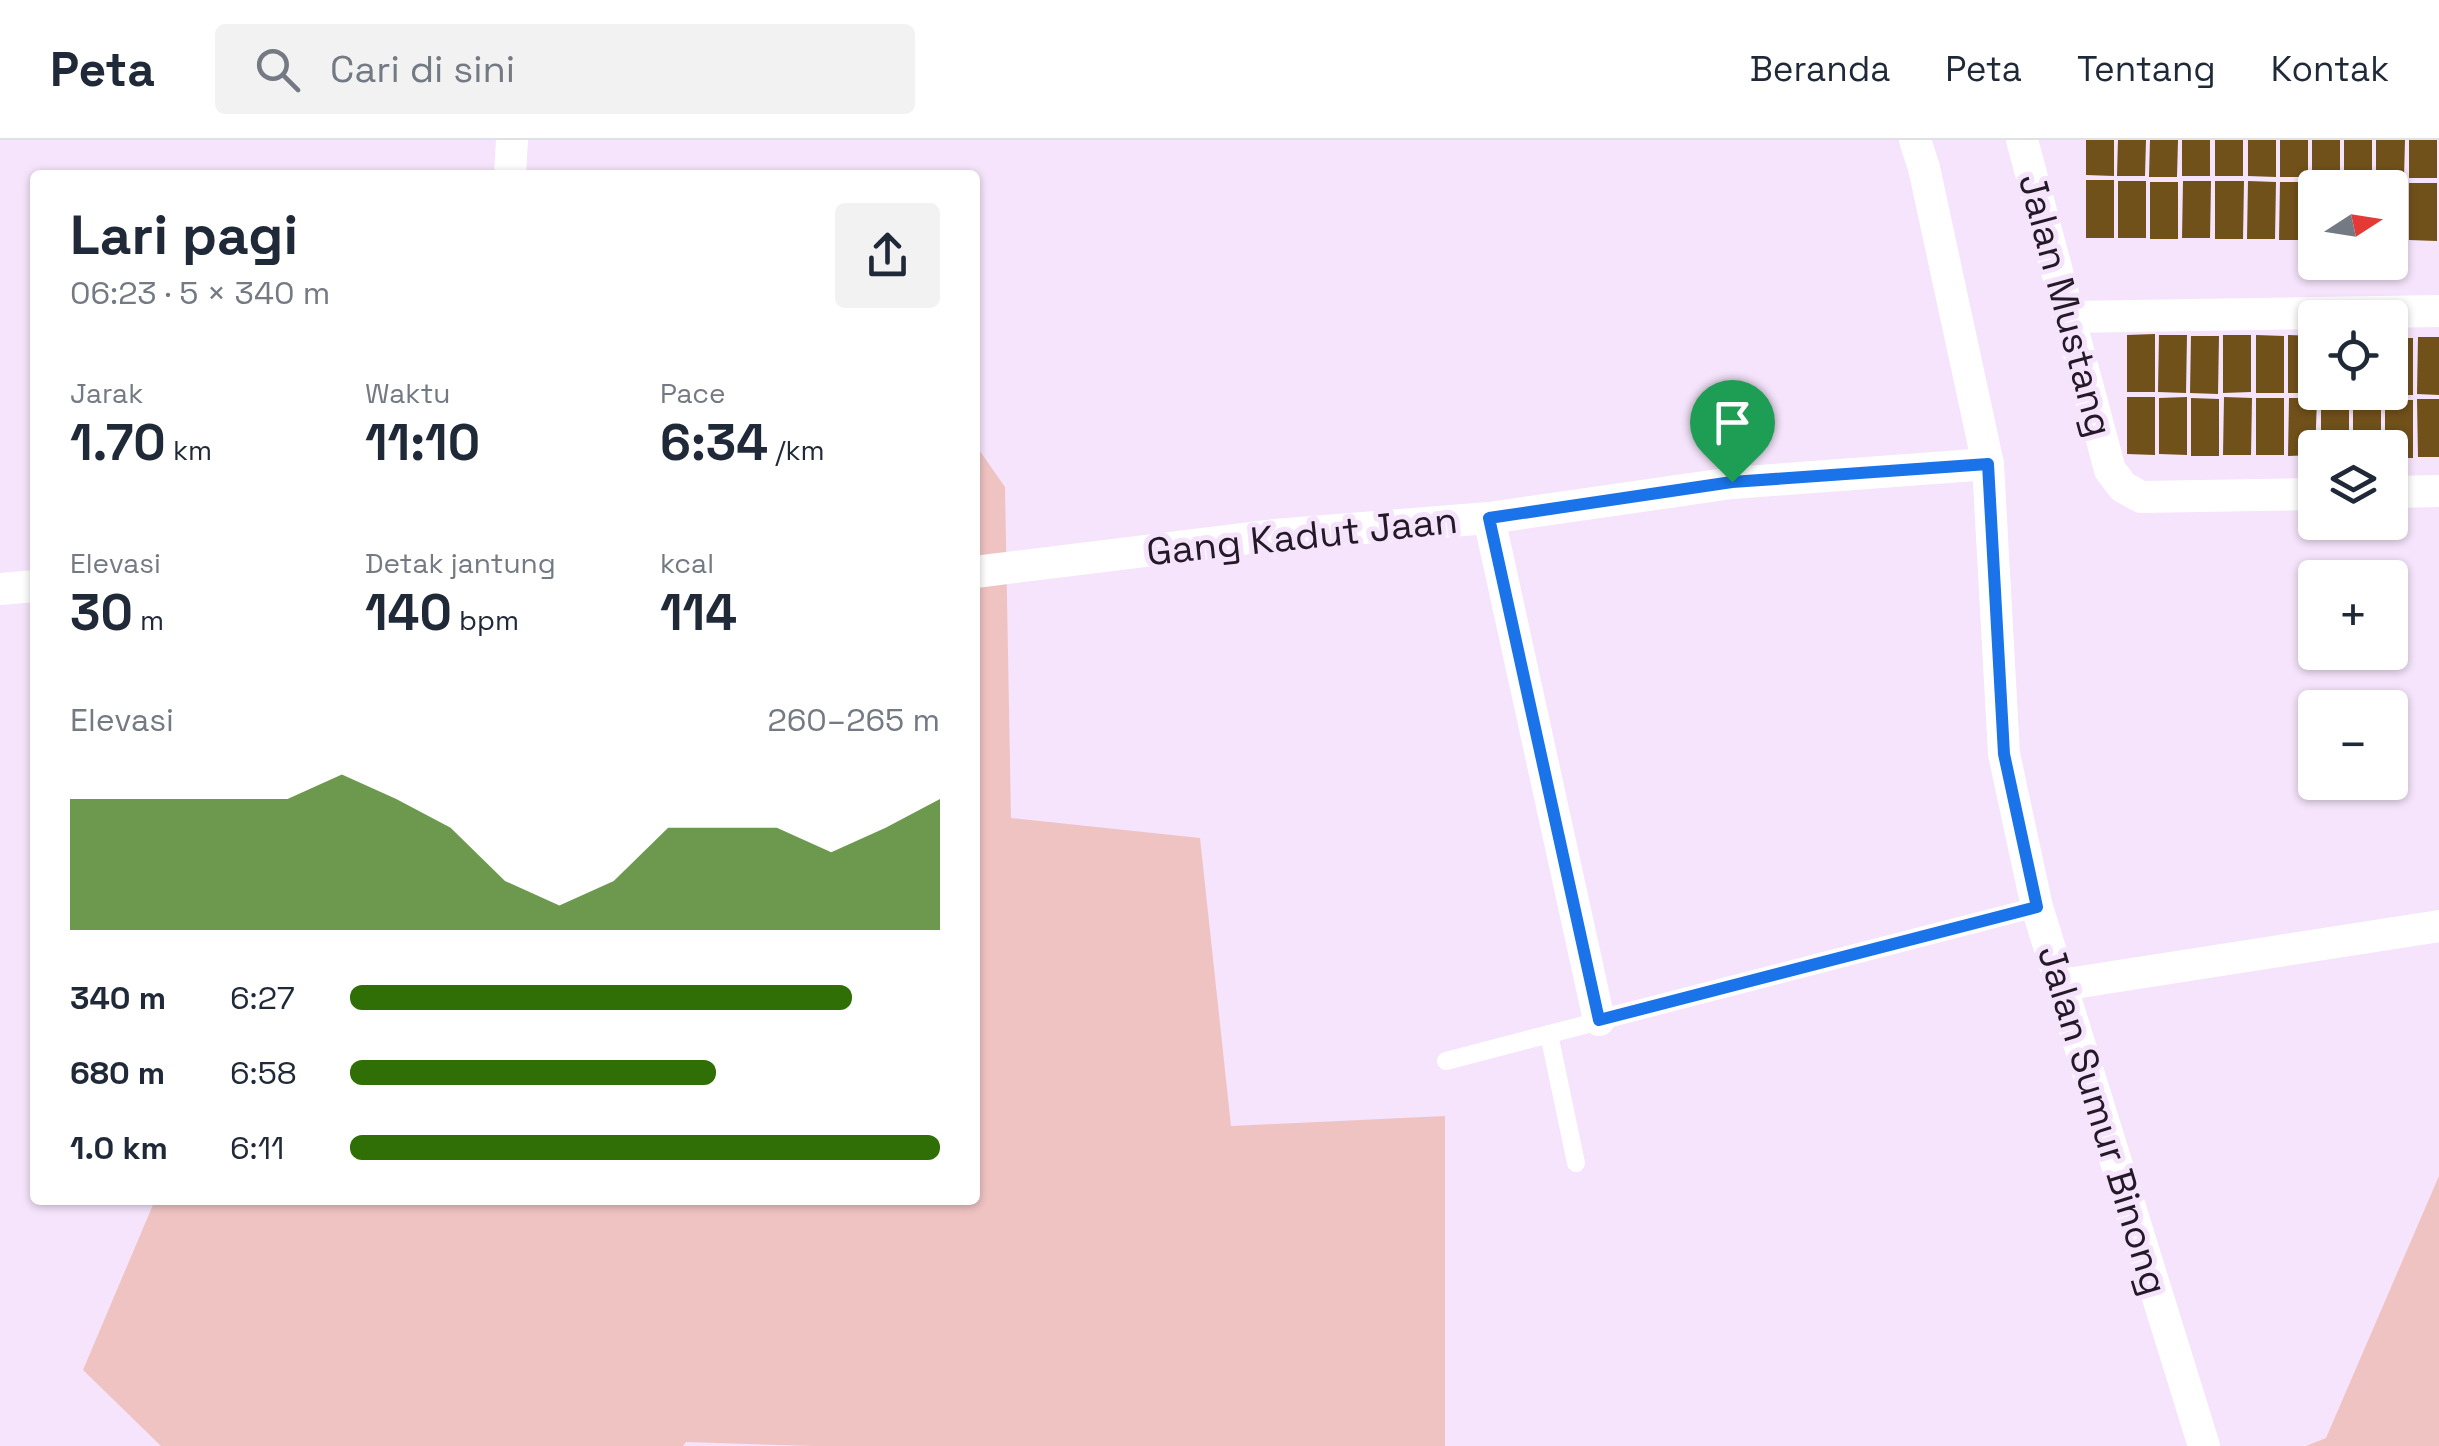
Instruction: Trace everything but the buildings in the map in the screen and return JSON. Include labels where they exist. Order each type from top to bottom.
[{"type":"street","points":[[510,170],[512,140]]},
{"type":"street","name":"Jalan Sumur Binong","points":[[1914,140],[1924,168],[1988,464],[2004,754],[2037,907],[2204,1446]]},
{"type":"street","name":"Jalan Mustang","points":[[2022,140],[2110,470],[2124,488],[2141,497],[2298,494]]},
{"type":"street","points":[[2068,316],[2439,310]]},
{"type":"street","name":"Gang Kadut Jaan","points":[[980,571],[1275,536],[1489,518],[1732,482],[1988,464]]},
{"type":"street","points":[[2408,492],[2439,491]]},
{"type":"street","points":[[1489,518],[1599,1020]]},
{"type":"street","points":[[0,589],[30,586]]},
{"type":"street","points":[[2061,985],[2439,926]]},
{"type":"lane","points":[[1446,1061],[2037,907]]},
{"type":"lane","points":[[1549,1034],[1576,1163]]},
{"type":"shaded area","points":[[980,451],[1005,487],[1011,818],[1200,838],[1231,1126],[1445,1116],[1445,1446],[814,1446],[686,1442],[683,1446],[161,1446],[83,1370],[153,1205],[980,1205]]},
{"type":"shaded area","points":[[2439,1176],[2439,1446],[2306,1446],[2326,1438]]},
{"type":"route","points":[[1988,464],[2004,754],[2037,907],[1599,1020],[1489,518],[1732,482],[1988,464]]}]
